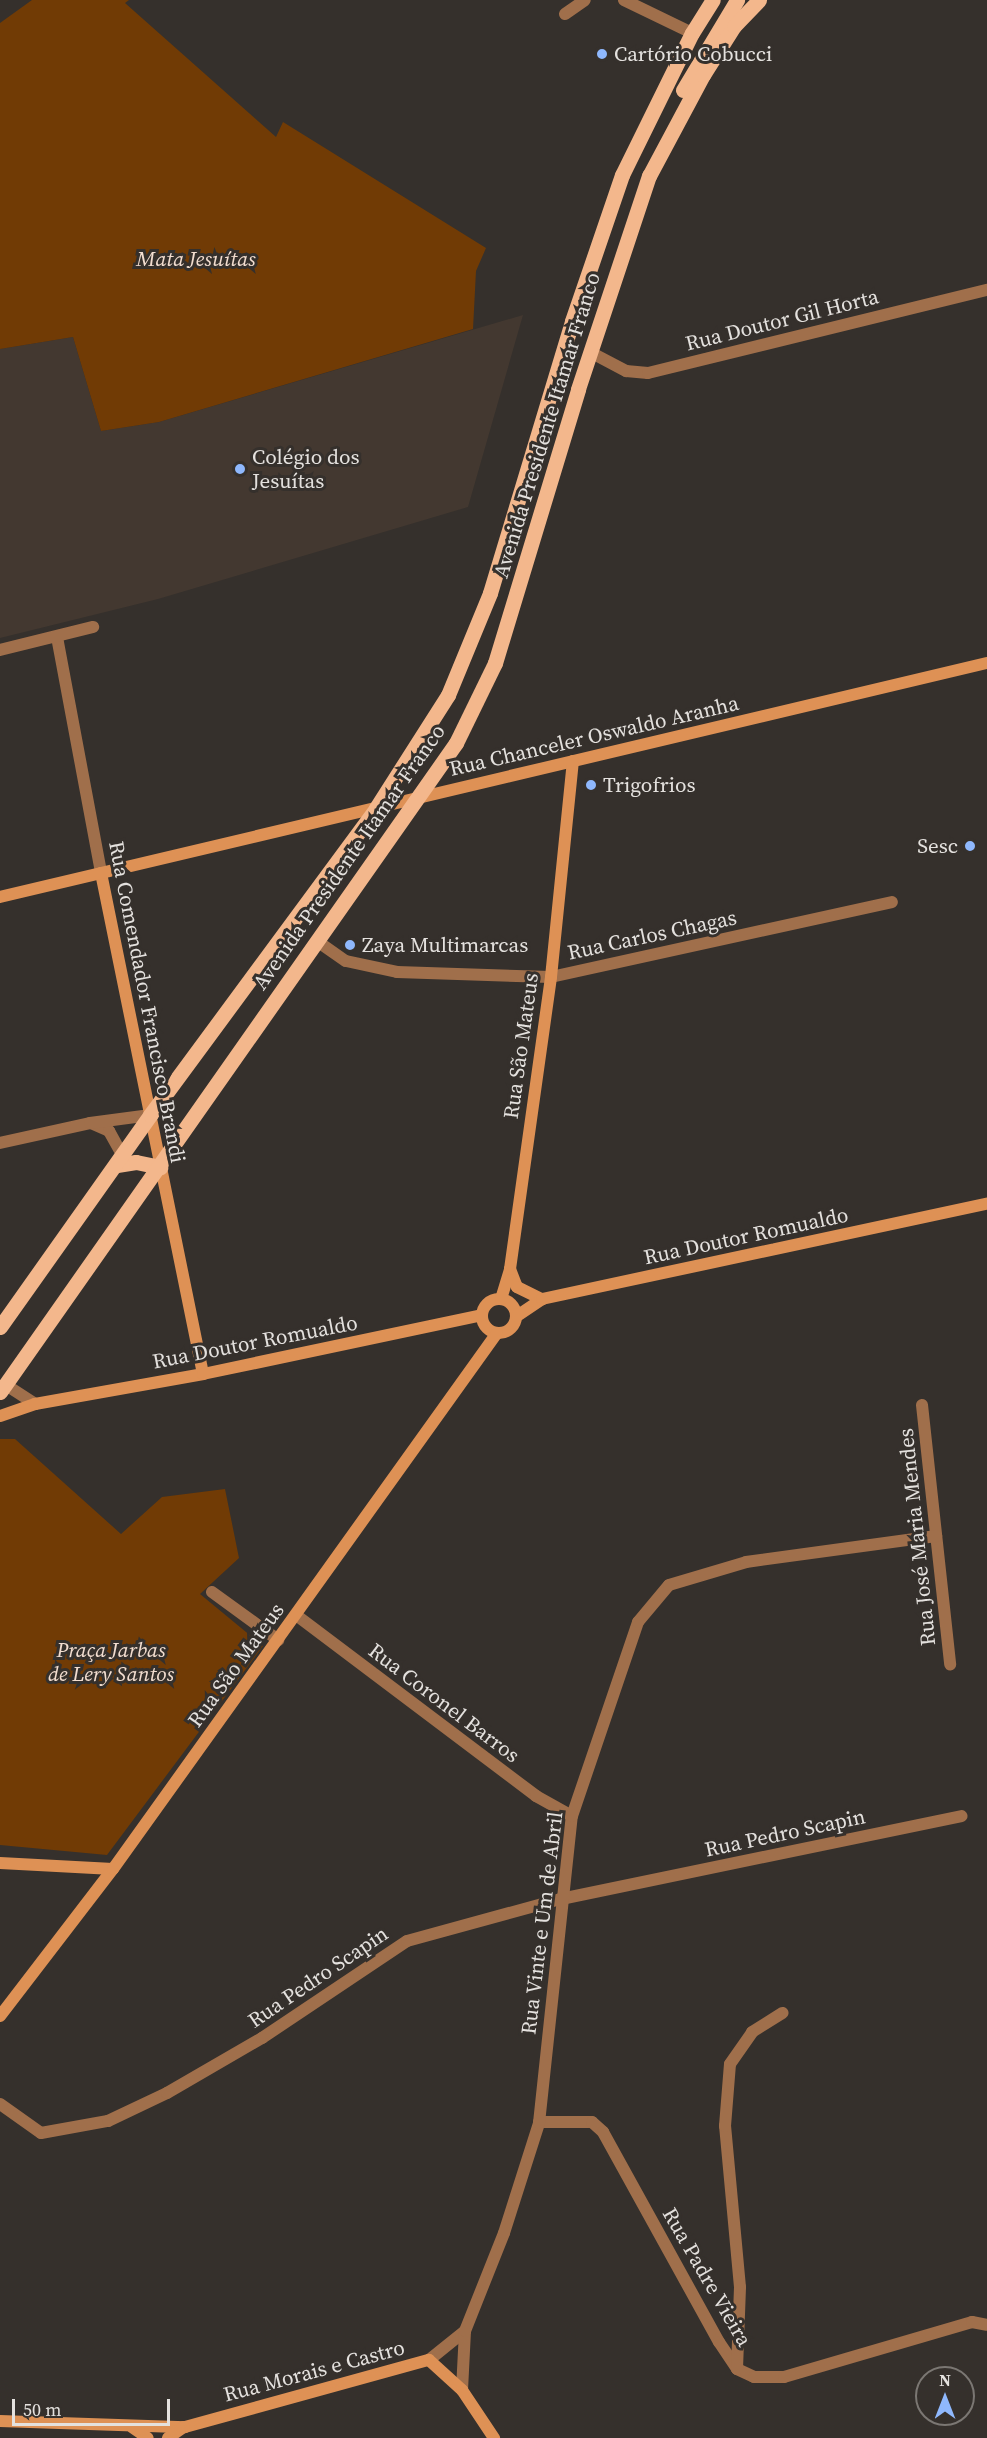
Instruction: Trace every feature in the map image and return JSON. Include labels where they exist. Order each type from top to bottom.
[{"type":"main road","name":"Avenida Presidente Itamar Franco","points":[[0,1327],[150,1115],[376,808],[448,695],[472,639],[622,175],[692,33],[713,0]]},
{"type":"main road","points":[[676,122],[680,96],[737,0]]},
{"type":"main road","name":"Avenida Presidente Itamar Franco","points":[[3,1388],[456,743],[495,663],[590,352],[649,176],[676,122],[734,26],[759,0]]},
{"type":"main road","name":"Rua Chanceler Oswaldo Aranha","points":[[0,897],[987,663]]},
{"type":"main road","name":"Rua São Mateus","points":[[501,1299],[510,1269],[551,977],[573,761]]},
{"type":"main road","name":"Rua Comendador Francisco Brandi","points":[[101,873],[203,1374]]},
{"type":"main road","points":[[120,1160],[160,1167]]},
{"type":"main road","name":"Rua Doutor Romualdo","points":[[517,1316],[542,1299],[987,1204]]},
{"type":"main road","points":[[510,1269],[518,1287],[542,1299]]},
{"type":"main road","points":[[501,1299],[510,1302],[517,1316],[509,1330],[497,1333],[488,1329],[482,1315],[487,1304],[501,1299]]},
{"type":"main road","name":"Rua Doutor Romualdo","points":[[0,1416],[34,1404],[203,1374],[482,1315]]},
{"type":"main road","name":"Rua São Mateus","points":[[0,2016],[113,1869],[497,1333]]},
{"type":"main road","points":[[0,1863],[113,1869]]},
{"type":"main road","name":"Rua Morais e Castro","points":[[0,2421],[185,2427],[429,2360],[462,2390],[494,2438]]},
{"type":"main road","points":[[132,2427],[148,2438]]},
{"type":"main road","points":[[168,2438],[185,2427]]},
{"type":"street","points":[[565,14],[585,0]]},
{"type":"street","points":[[624,0],[692,33]]},
{"type":"street","name":"Rua Doutor Gil Horta","points":[[590,352],[626,371],[648,373],[987,290]]},
{"type":"street","points":[[0,650],[93,627]]},
{"type":"street","name":"Rua Comendador Francisco Brandi","points":[[57,637],[101,873]]},
{"type":"street","name":"Rua Carlos Chagas","points":[[317,941],[346,962],[397,972],[551,977],[892,902]]},
{"type":"street","points":[[0,1143],[90,1123],[150,1115]]},
{"type":"street","points":[[90,1123],[109,1131],[120,1160]]},
{"type":"street","points":[[3,1388],[34,1404]]},
{"type":"street","name":"Rua José Maria Mendes","points":[[922,1405],[950,1664]]},
{"type":"street","name":"Rua Vinte e Um de Abril","points":[[465,2331],[504,2233],[539,2122],[561,1899],[572,1816],[638,1622],[669,1585],[746,1562],[936,1536]]},
{"type":"street","points":[[213,1592],[278,1640]]},
{"type":"street","name":"Rua Coronel Barros","points":[[296,1616],[536,1796],[572,1816]]},
{"type":"street","name":"Rua Pedro Scapin","points":[[0,2104],[41,2133],[108,2121],[167,2093],[262,2038],[407,1941],[561,1899],[962,1816]]},
{"type":"street","points":[[737,2369],[740,2287],[725,2126],[730,2064],[752,2032],[782,2013]]},
{"type":"street","name":"Rua Padre Vieira","points":[[539,2122],[592,2122],[603,2132],[737,2369],[754,2377],[784,2377],[972,2322],[987,2325]]},
{"type":"street","points":[[429,2360],[465,2331]]},
{"type":"street","points":[[462,2390],[465,2331]]},
{"type":"shaded area","name":"Colégio dos Jesuítas","points":[[523,315],[468,507],[158,599],[0,638],[0,349],[73,337],[101,431],[159,422]]},
{"type":"green space","name":"Mata Jesuítas","points":[[32,0],[129,0],[125,3],[276,137],[283,122],[486,248],[476,271],[473,329],[159,422],[101,431],[73,337],[0,349],[0,23]]},
{"type":"green space","name":"Praça Jarbas de Lery Santos","points":[[0,1439],[15,1439],[121,1534],[162,1497],[225,1489],[239,1558],[200,1594],[263,1646],[107,1855],[0,1845]]},
{"type":"place","name":"Cartório Cobucci","points":[[602,54]]},
{"type":"place","name":"Colégio dos Jesuítas","points":[[240,469]]},
{"type":"place","name":"Trigofrios","points":[[591,785]]},
{"type":"place","name":"Sesc","points":[[970,846]]},
{"type":"place","name":"Zaya Multimarcas","points":[[350,945]]}]
